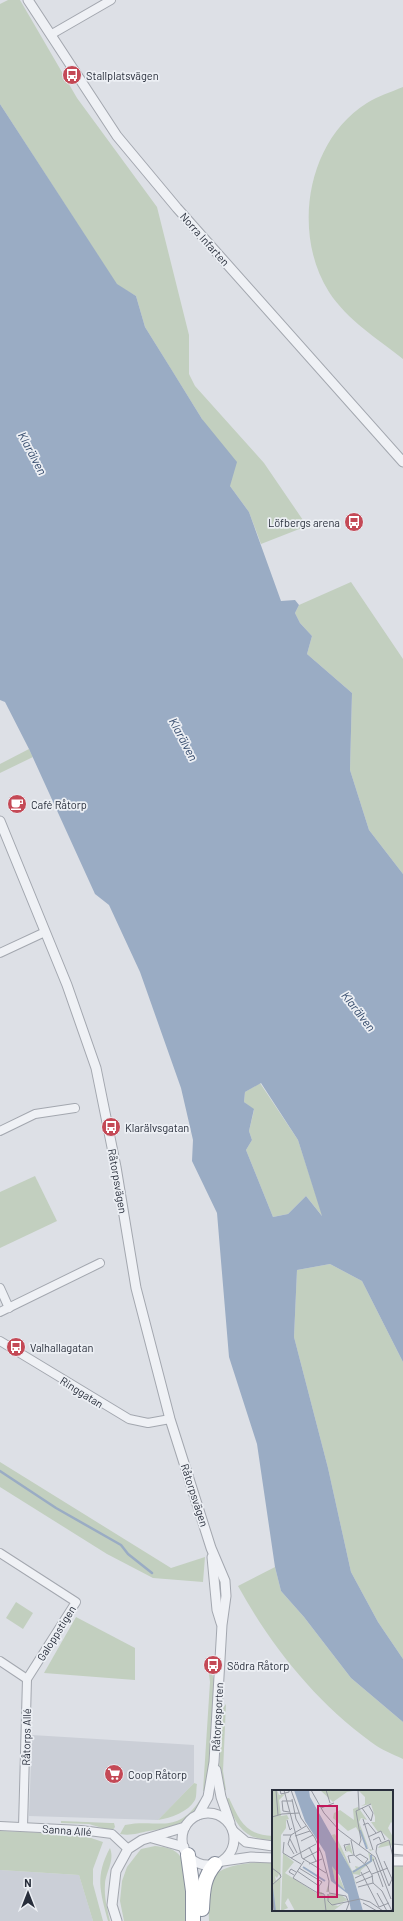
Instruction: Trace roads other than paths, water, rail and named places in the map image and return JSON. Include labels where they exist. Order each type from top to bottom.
[{"type":"highway","points":[[186,1851],[193,1891],[193,1921]]},
{"type":"highway","points":[[202,1921],[203,1885],[209,1871],[219,1862]]},
{"type":"street","name":"Norra Infarten","points":[[28,0],[52,34],[122,142],[177,208],[403,462]]},
{"type":"street","points":[[52,34],[111,0]]},
{"type":"street","name":"Råtorpsvägen","points":[[0,821],[67,985],[96,1068],[116,1167],[136,1288],[170,1419],[211,1548]]},
{"type":"street","points":[[0,953],[45,932]]},
{"type":"street","points":[[0,1131],[35,1114],[75,1108]]},
{"type":"street","points":[[0,1312],[100,1263]]},
{"type":"street","points":[[0,1288],[9,1308]]},
{"type":"street","name":"Ringgatan","points":[[0,1341],[129,1419],[148,1423],[170,1419]]},
{"type":"street","name":"Råtorpsporten","points":[[198,1815],[208,1797],[214,1762],[222,1624],[226,1596],[225,1581],[211,1548]]},
{"type":"street","name":"Galoppstigen","points":[[0,1553],[76,1602],[27,1678]]},
{"type":"street","points":[[0,1661],[27,1678]]},
{"type":"street","name":"Råtorps Allé","points":[[24,1827],[27,1678]]},
{"type":"street","name":"Råtorpsporten","points":[[214,1762],[221,1797],[232,1827]]},
{"type":"street","points":[[186,1851],[182,1840],[185,1827],[190,1820],[206,1812],[215,1813],[223,1817],[246,1842],[272,1846]]},
{"type":"street","name":"Sanna Allé","points":[[0,1826],[81,1830],[112,1834],[128,1848]]},
{"type":"street","points":[[117,1921],[112,1904],[116,1871],[128,1848],[142,1840],[185,1827]]},
{"type":"street","points":[[219,1862],[229,1855],[233,1848],[232,1827]]},
{"type":"street","points":[[152,1838],[186,1851],[200,1864],[251,1857],[272,1858]]},
{"type":"street","points":[[393,1849],[403,1850]]},
{"type":"water","name":"Klarälven","points":[[0,104],[117,284],[136,296],[145,327],[202,419],[237,462],[230,486],[249,512],[281,601],[295,600],[299,605],[295,613],[300,623],[312,636],[307,654],[352,693],[350,770],[369,830],[403,874],[403,1362],[362,1281],[330,1264],[297,1270],[294,1337],[328,1468],[351,1572],[378,1622],[403,1659],[403,1722],[351,1678],[304,1617],[281,1591],[275,1567],[257,1444],[229,1357],[217,1213],[192,1161],[193,1140],[181,1088],[140,972],[109,905],[95,894],[29,749],[5,702],[0,700]],"holes":[[[261,1083],[298,1140],[322,1216],[306,1196],[288,1214],[273,1217],[246,1150],[252,1140],[249,1131],[254,1109],[244,1102],[245,1092]]]},
{"type":"waterway","points":[[0,1471],[56,1508],[121,1545],[128,1554],[152,1573]]},
{"type":"place","name":"Stallplatsvägen","points":[[72,75]]},
{"type":"place","name":"Löfbergs arena","points":[[354,522]]},
{"type":"place","name":"Café Råtorp","points":[[17,804]]},
{"type":"place","name":"Klarälvsgatan","points":[[111,1127]]},
{"type":"place","name":"Valhallagatan","points":[[16,1347]]},
{"type":"place","name":"Södra Råtorp","points":[[213,1665]]},
{"type":"place","name":"Coop Råtorp","points":[[114,1774]]}]
